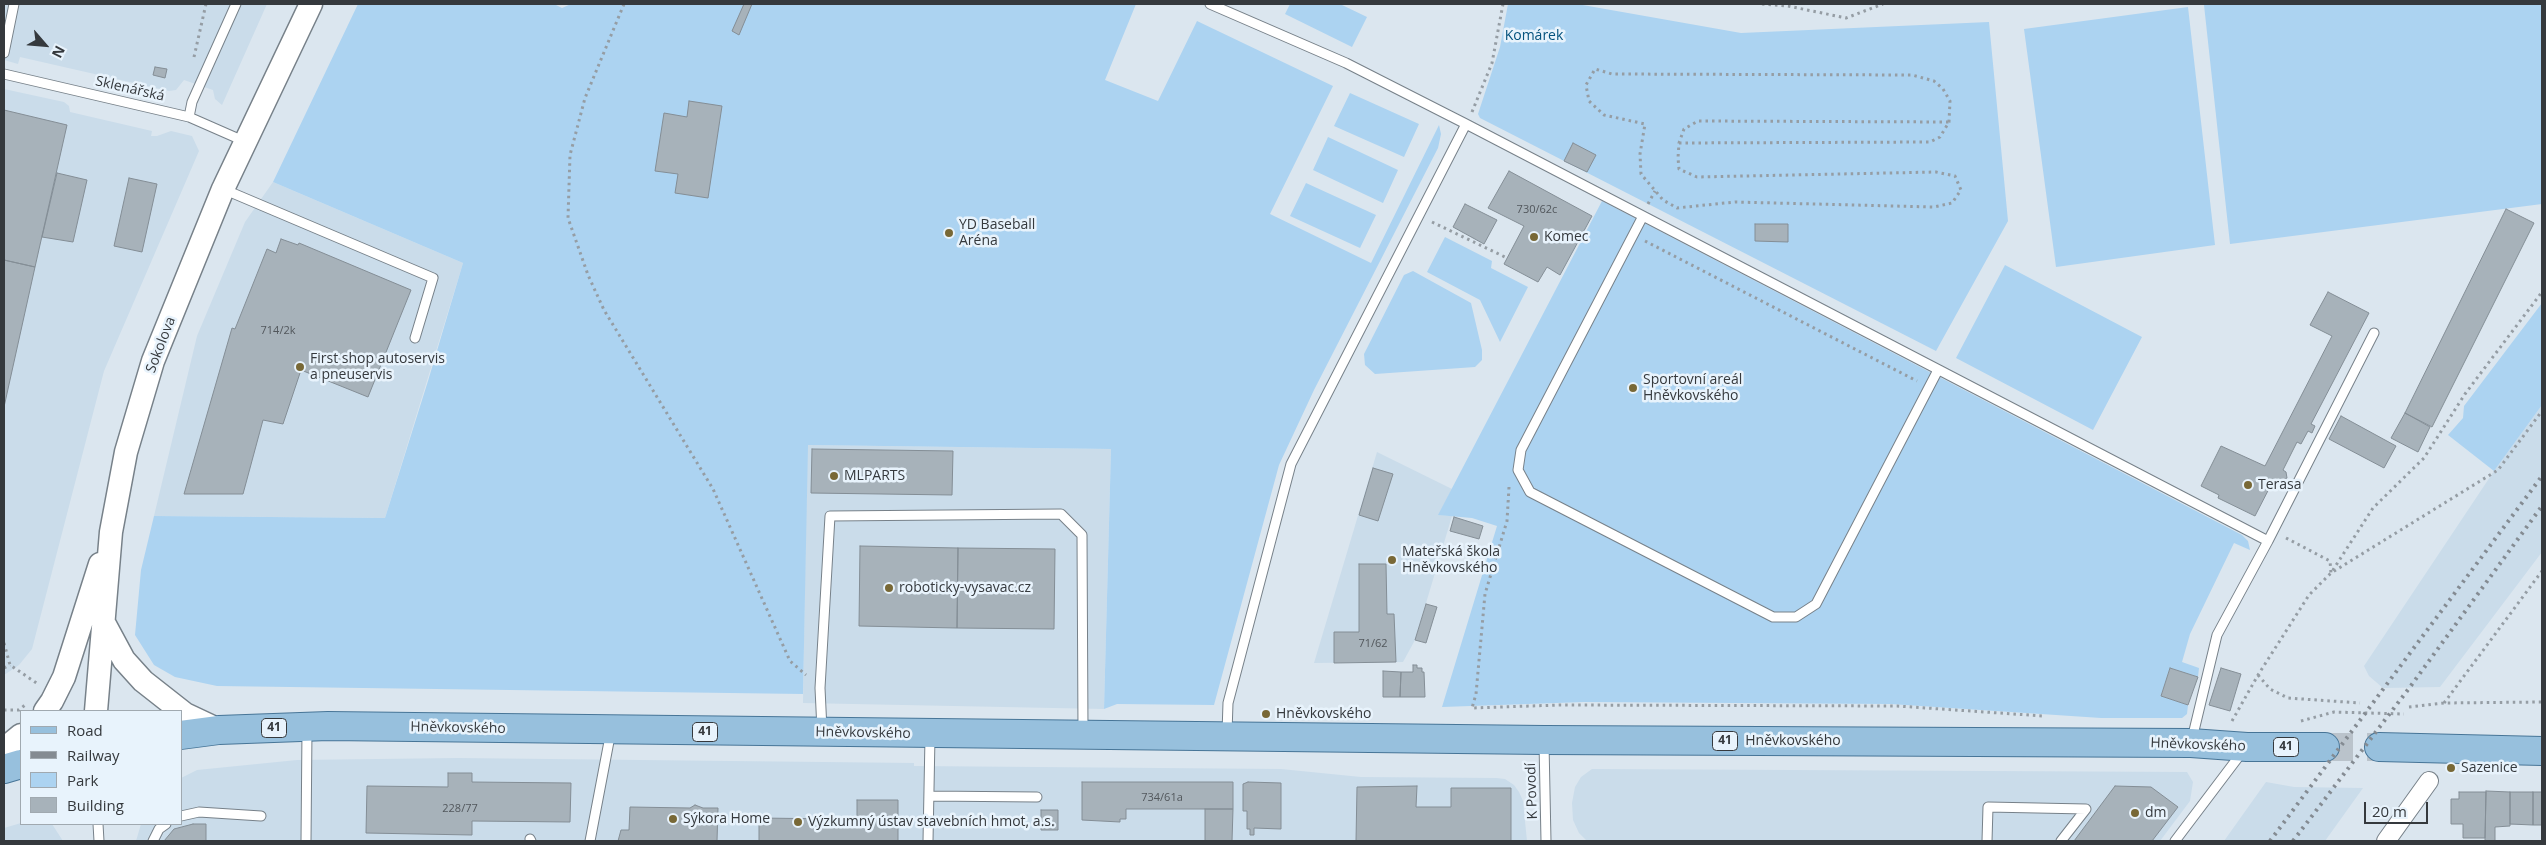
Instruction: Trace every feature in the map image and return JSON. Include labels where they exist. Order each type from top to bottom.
[{"type":"main road","name":"Hněvkovského","points":[[182,735],[219,730],[307,727],[1544,740],[2194,732],[2244,735],[2325,747]]},
{"type":"main road","points":[[2379,748],[2542,751]]},
{"type":"main road","points":[[4,769],[20,764]]},
{"type":"street","name":"Sokolova","points":[[96,710],[111,532],[126,452],[153,361],[223,189],[311,4]]},
{"type":"street","points":[[46,710],[64,677],[82,614],[111,532]]},
{"type":"street","points":[[103,621],[124,660],[143,681],[180,710]]},
{"type":"street","points":[[182,712],[219,730]]},
{"type":"street","points":[[4,749],[20,736]]},
{"type":"street","points":[[2386,841],[2429,781]]},
{"type":"lane","points":[[4,53],[14,4]]},
{"type":"lane","points":[[188,117],[192,102],[236,4]]},
{"type":"lane","points":[[1210,4],[1346,64],[1466,124],[2268,541]]},
{"type":"lane","name":"Sklenářská","points":[[4,74],[188,117],[246,142]]},
{"type":"lane","points":[[1227,737],[1228,703],[1291,464],[1466,124]]},
{"type":"lane","points":[[223,189],[433,278],[415,338]]},
{"type":"lane","points":[[1643,216],[1521,450],[1518,470],[1530,492],[1773,617],[1796,617],[1816,604],[1938,370]]},
{"type":"lane","points":[[2194,732],[2216,635],[2268,541],[2374,333]]},
{"type":"lane","points":[[822,733],[820,688],[830,516],[1061,514],[1082,535],[1083,736]]},
{"type":"lane","points":[[306,841],[307,727]]},
{"type":"lane","points":[[590,841],[611,730]]},
{"type":"lane","points":[[928,841],[930,734]]},
{"type":"lane","points":[[2175,841],[2244,735]]},
{"type":"lane","name":"K Povodí","points":[[1544,740],[1546,841]]},
{"type":"lane","points":[[929,796],[1037,796]]},
{"type":"lane","points":[[1987,841],[1988,807],[2086,809],[2061,841]]},
{"type":"lane","points":[[182,816],[199,812],[261,816]]},
{"type":"lane","points":[[98,825],[99,841]]},
{"type":"lane","points":[[153,841],[158,829],[164,825]]},
{"type":"path","points":[[624,4],[584,98],[570,155],[568,218],[588,275],[604,310],[713,489],[790,661],[820,688]]},
{"type":"path","points":[[1466,124],[1492,63],[1503,4]]},
{"type":"path","points":[[1762,4],[1788,6],[1846,18],[1883,4]]},
{"type":"path","points":[[1679,143],[1930,142],[1940,137],[1949,122],[1950,102],[1943,89],[1934,80],[1912,75],[1612,74],[1595,69],[1586,85],[1589,101],[1604,115],[1644,124],[1640,154],[1641,174],[1664,200],[1678,208],[1735,202],[1934,207],[1952,203],[1961,190],[1955,176],[1936,172],[1698,177],[1679,168],[1679,143],[1684,129],[1698,121],[1949,122]]},
{"type":"path","points":[[1418,215],[1507,258]]},
{"type":"path","points":[[1633,235],[1929,387]]},
{"type":"path","points":[[2331,573],[2373,508],[2424,458],[2465,394],[2542,292]]},
{"type":"path","points":[[2194,732],[2232,722],[2258,675],[2308,594],[2331,573],[2498,470],[2542,411]]},
{"type":"path","points":[[1518,470],[1510,476],[1507,521],[1484,594],[1476,694],[1472,708],[1560,705],[1897,706],[2045,716]]},
{"type":"path","points":[[2273,531],[2330,561],[2331,573]]},
{"type":"path","points":[[2444,703],[2542,571]]},
{"type":"path","points":[[4,643],[10,665],[30,678]]},
{"type":"path","points":[[4,668],[10,665]]},
{"type":"path","points":[[2258,675],[2270,689],[2288,698],[2360,702]]},
{"type":"path","points":[[2409,707],[2444,703],[2542,702]]},
{"type":"path","points":[[2299,722],[2334,712],[2404,714]]},
{"type":"path","points":[[2232,722],[2244,735]]},
{"type":"shaded area","points":[[4,4],[267,4],[222,105],[215,99],[213,90],[184,80],[176,90],[169,91],[20,57],[18,64],[4,60]]},
{"type":"shaded area","points":[[4,89],[64,102],[69,106],[70,112],[152,131],[151,136],[171,131],[192,136],[199,151],[104,371],[32,649],[19,665],[4,675]]},
{"type":"shaded area","points":[[273,182],[463,263],[385,518],[154,516],[197,336],[245,222]]},
{"type":"shaded area","points":[[2542,405],[2542,552],[2440,687],[2383,688],[2369,676],[2364,666],[2494,471]]},
{"type":"shaded area","points":[[807,445],[1111,449],[1104,709],[803,703]]},
{"type":"shaded area","name":"Mateřská škola Hněvkovského","points":[[1377,452],[1452,489],[1439,515],[1452,516],[1415,640],[1403,662],[1314,663]]},
{"type":"shaded area","points":[[458,758],[914,763],[914,766],[1281,769],[1361,777],[1496,778],[1505,779],[1514,785],[1519,792],[1523,801],[1527,841],[136,841],[141,825],[182,825],[182,778],[197,770],[297,760]]},
{"type":"shaded area","points":[[1592,769],[2187,772],[2193,782],[2190,801],[2160,841],[1587,841],[1579,833],[1573,820],[1572,803],[1575,787],[1581,777]]},
{"type":"shaded area","points":[[2266,782],[2294,787],[2363,788],[2325,841],[2224,841]]},
{"type":"shaded area","points":[[20,823],[20,825],[53,825],[63,841],[4,841],[4,828]]},
{"type":"green space","points":[[358,4],[554,4],[562,8],[571,4],[1136,4],[1105,80],[1158,101],[1197,21],[1333,86],[1270,214],[1371,263],[1439,125],[1441,134],[1438,148],[1314,390],[1279,465],[1214,705],[1117,704],[1104,709],[1111,449],[808,445],[803,694],[217,686],[175,677],[154,665],[135,635],[141,570],[154,516],[385,518],[428,381],[463,263],[273,182]]},
{"type":"green space","points":[[1290,4],[1340,4],[1367,17],[1352,47],[1285,14]]},
{"type":"green space","name":"Komárek","points":[[1508,4],[1577,4],[1741,33],[1989,22],[2008,221],[1936,351],[1480,118],[1478,114],[1500,47]]},
{"type":"green space","points":[[2542,4],[2542,204],[2230,244],[2204,5]]},
{"type":"green space","points":[[2188,7],[2215,245],[2056,267],[2024,29]]},
{"type":"green space","points":[[1350,93],[1419,124],[1404,157],[1334,126]]},
{"type":"green space","points":[[1328,137],[1398,170],[1383,203],[1313,170]]},
{"type":"green space","points":[[1306,183],[1376,215],[1360,248],[1290,216]]},
{"type":"green space","points":[[1602,201],[2242,535],[2248,541],[2250,550],[2234,543],[2190,634],[2182,662],[2199,668],[2198,677],[2170,668],[2161,696],[2188,705],[2187,714],[2182,718],[2101,718],[1891,704],[1584,702],[1442,707],[1497,526],[1472,518],[1438,515]]},
{"type":"green space","points":[[1445,237],[1492,261],[1491,268],[1528,287],[1500,342],[1480,300],[1427,272]]},
{"type":"green space","points":[[2005,265],[2142,337],[2093,430],[1956,358]]},
{"type":"green space","points":[[1413,271],[1471,303],[1482,350],[1482,360],[1475,367],[1375,374],[1365,365],[1364,354],[1404,275]]},
{"type":"green space","points":[[2542,303],[2542,405],[2494,471],[2448,435],[2463,418],[2464,406]]},
{"type":"building","points":[[744,4],[752,4],[739,35],[732,31]]},
{"type":"building","points":[[155,67],[167,69],[165,78],[153,75]]},
{"type":"building","points":[[689,101],[722,106],[708,198],[675,193],[678,174],[655,171],[664,113],[687,117]]},
{"type":"building","points":[[4,110],[67,125],[35,267],[4,260]]},
{"type":"building","points":[[1573,143],[1596,155],[1587,172],[1564,161]]},
{"type":"building","points":[[1509,171],[1592,216],[1560,275],[1547,267],[1538,282],[1504,264],[1524,226],[1488,208]]},
{"type":"building","points":[[57,173],[87,180],[73,242],[42,237]]},
{"type":"building","points":[[129,178],[157,184],[142,252],[114,246]]},
{"type":"building","points":[[1465,204],[1497,220],[1484,244],[1453,227]]},
{"type":"building","points":[[2506,209],[2534,223],[2432,427],[2405,413]]},
{"type":"building","points":[[1755,224],[1788,224],[1788,242],[1755,241]]},
{"type":"building","name":"First shop autoservis a pneuservis","points":[[281,239],[298,245],[299,243],[411,290],[368,397],[301,370],[283,424],[263,420],[243,494],[184,494],[232,328],[235,329],[267,249],[276,253]]},
{"type":"building","points":[[4,260],[35,267],[4,407]]},
{"type":"building","points":[[2328,292],[2369,313],[2311,424],[2315,426],[2312,433],[2308,431],[2301,444],[2297,442],[2283,470],[2286,472],[2287,478],[2280,481],[2274,479],[2255,516],[2218,498],[2219,495],[2201,486],[2221,446],[2265,466],[2332,336],[2310,325]]},
{"type":"building","points":[[2405,413],[2430,427],[2418,452],[2391,438]]},
{"type":"building","points":[[2341,416],[2396,446],[2384,468],[2329,439]]},
{"type":"building","points":[[812,449],[953,451],[952,495],[811,493]]},
{"type":"building","points":[[1373,468],[1393,474],[1378,521],[1359,515]]},
{"type":"building","points":[[1454,517],[1483,526],[1479,539],[1450,531]]},
{"type":"building","points":[[860,546],[958,548],[957,628],[859,626]]},
{"type":"building","points":[[958,548],[1055,549],[1054,629],[957,628]]},
{"type":"building","points":[[1359,564],[1386,564],[1387,614],[1394,614],[1396,662],[1334,663],[1334,632],[1359,632]]},
{"type":"building","points":[[1426,604],[1437,607],[1426,643],[1415,640]]},
{"type":"building","points":[[1413,665],[1417,665],[1417,668],[1422,668],[1422,672],[1424,672],[1425,697],[1400,697],[1401,672],[1413,672]]},
{"type":"building","points":[[2170,668],[2198,677],[2188,705],[2161,696]]},
{"type":"building","points":[[2221,668],[2241,674],[2230,711],[2209,705]]},
{"type":"building","points":[[1383,671],[1401,672],[1400,697],[1383,697]]},
{"type":"building","points":[[448,773],[472,773],[472,782],[571,783],[570,822],[472,821],[472,835],[366,833],[367,786],[448,787]]},
{"type":"building","points":[[1082,782],[1233,782],[1233,809],[1126,809],[1126,819],[1120,819],[1120,822],[1082,820]]},
{"type":"building","points":[[1248,782],[1281,783],[1281,829],[1254,828],[1254,835],[1250,835],[1250,829],[1247,829],[1247,811],[1243,811],[1243,784]]},
{"type":"building","points":[[1417,786],[1416,807],[1451,807],[1451,788],[1511,788],[1511,841],[1356,841],[1357,787]]},
{"type":"building","name":"dm","points":[[2115,786],[2151,787],[2178,807],[2152,841],[2074,841]]},
{"type":"building","points":[[2486,791],[2510,792],[2510,826],[2495,827],[2495,841],[2485,841]]},
{"type":"building","points":[[2459,792],[2486,792],[2485,838],[2463,838],[2463,824],[2451,824],[2451,799],[2459,799]]},
{"type":"building","points":[[2510,792],[2533,792],[2533,825],[2510,824]]},
{"type":"building","points":[[2533,792],[2542,792],[2542,825],[2533,825]]},
{"type":"building","name":"Výzkumný ústav stavebních hmot, a.s.","points":[[857,800],[898,800],[898,841],[759,841],[759,818],[836,819],[836,825],[857,825]]},
{"type":"building","name":"Sýkora Home","points":[[695,805],[703,808],[718,808],[717,841],[618,841],[621,830],[629,830],[630,807],[690,808]]},
{"type":"building","points":[[1205,809],[1233,809],[1232,841],[1205,841]]},
{"type":"building","points":[[1041,810],[1058,810],[1058,830],[1041,830]]},
{"type":"building","points":[[193,824],[206,824],[206,841],[164,841],[174,829]]},
{"type":"tunnel","points":[[2325,747],[2379,747]]},
{"type":"railway","points":[[2270,841],[2542,476]]},
{"type":"railway","points":[[2293,841],[2410,687],[2542,506]]},
{"type":"place","name":"YD Baseball Aréna","points":[[949,233]]},
{"type":"place","name":"Komec","points":[[1534,237]]},
{"type":"place","name":"First shop autoservis a pneuservis","points":[[300,367]]},
{"type":"place","name":"Sportovní areál Hněvkovského","points":[[1633,388]]},
{"type":"place","name":"MLPARTS","points":[[834,476]]},
{"type":"place","name":"Terasa","points":[[2248,485]]},
{"type":"place","name":"Mateřská škola Hněvkovského","points":[[1392,560]]},
{"type":"place","name":"roboticky-vysavac.cz","points":[[889,588]]},
{"type":"place","name":"Hněvkovského","points":[[1266,714]]},
{"type":"place","name":"Sazenice","points":[[2451,768]]},
{"type":"place","name":"dm","points":[[2135,813]]},
{"type":"place","name":"Sýkora Home","points":[[673,819]]},
{"type":"place","name":"Výzkumný ústav stavebních hmot, a.s.","points":[[798,822]]}]
